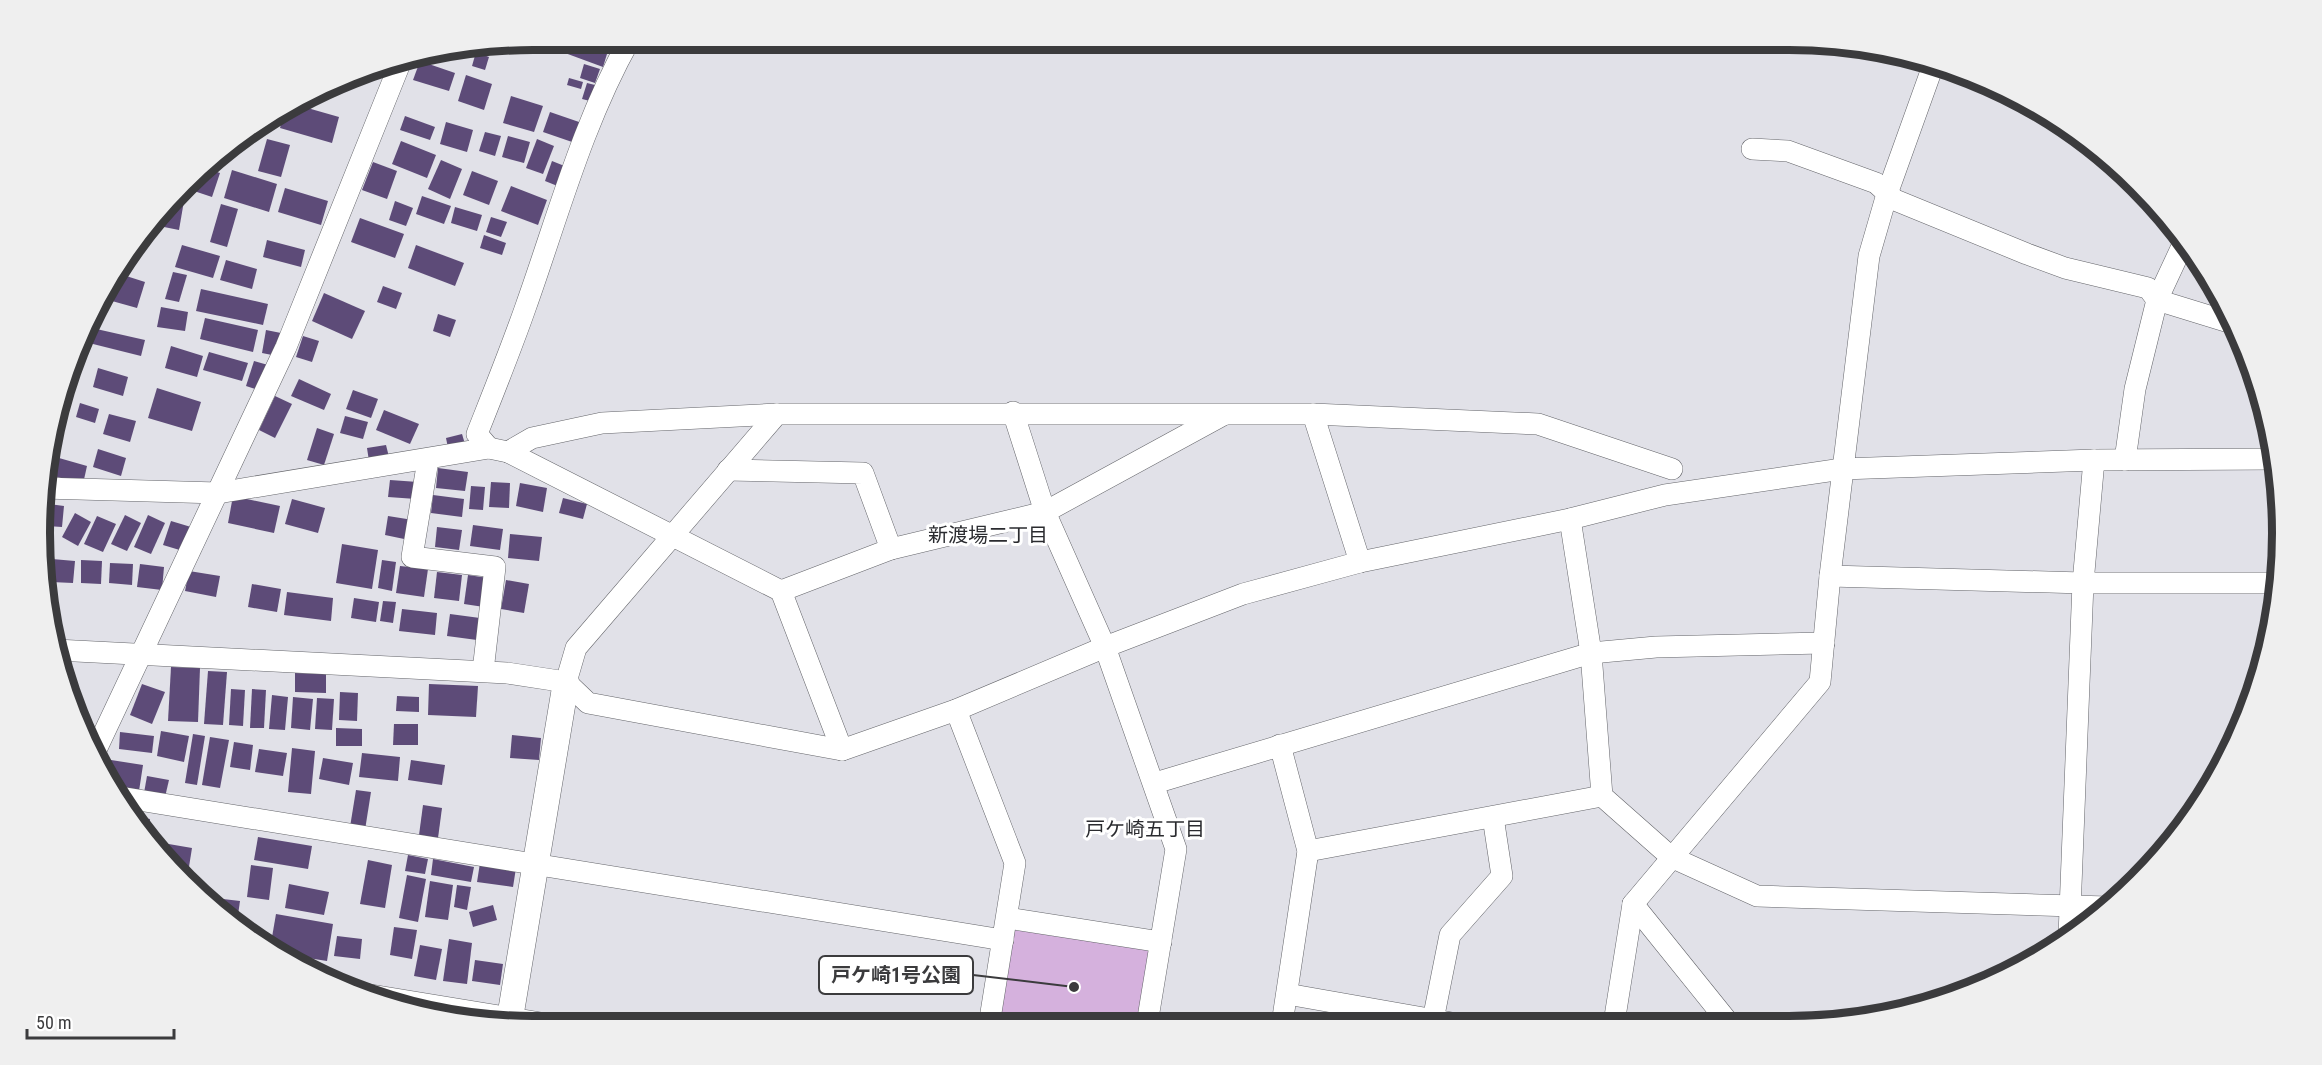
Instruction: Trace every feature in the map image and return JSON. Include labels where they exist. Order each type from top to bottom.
[{"type":"street","points":[[624,50],[608,78],[477,434],[498,450],[781,591],[842,750]]},
{"type":"street","points":[[99,745],[286,347],[397,69]]},
{"type":"street","points":[[1615,1016],[1633,904],[1671,856],[1820,682],[1842,469],[1869,256],[1887,194],[1931,71]]},
{"type":"street","points":[[1752,148],[1788,151],[1876,183],[1894,200],[2036,258],[2065,268],[2148,288],[2157,300],[2224,321]]},
{"type":"street","points":[[2125,460],[2135,389],[2157,300],[2181,249]]},
{"type":"street","points":[[52,488],[218,493],[498,450],[532,438],[602,423],[777,414],[1013,412],[1312,414],[1538,424],[1672,468]]},
{"type":"street","points":[[1013,412],[1045,512],[1105,647],[1155,783],[1176,849],[1148,1016]]},
{"type":"street","points":[[781,591],[891,549],[1045,512],[1225,413]]},
{"type":"street","points":[[511,1015],[534,863],[566,682],[576,648],[674,537],[777,414]]},
{"type":"street","points":[[1312,414],[1360,562]]},
{"type":"street","points":[[64,650],[141,652],[483,671],[566,682],[588,703],[842,750],[956,710],[1105,647],[1243,594],[1360,562],[1570,519],[1665,495],[1842,469],[2094,460],[2266,459]]},
{"type":"street","points":[[428,460],[412,557],[495,567],[483,671]]},
{"type":"street","points":[[2069,926],[2083,583],[2094,460]]},
{"type":"street","points":[[728,470],[863,473],[891,549]]},
{"type":"street","points":[[1570,519],[1591,653],[1602,796],[1671,856],[1757,896],[2095,907]]},
{"type":"street","points":[[1830,576],[2083,583],[2269,583]]},
{"type":"street","points":[[1155,783],[1591,653],[1656,647],[1824,643]]},
{"type":"street","points":[[956,710],[1015,863],[990,1016]]},
{"type":"street","points":[[1280,745],[1308,851],[1283,1016]]},
{"type":"street","points":[[1308,851],[1602,796]]},
{"type":"street","points":[[129,799],[1003,940]]},
{"type":"street","points":[[1443,1016],[1450,935],[1502,876],[1493,817]]},
{"type":"street","points":[[1633,904],[1723,1016]]},
{"type":"street","points":[[1006,918],[1161,942]]},
{"type":"street","points":[[1287,994],[1414,1016]]},
{"type":"shaded area","points":[[1014,930],[1150,950],[1139,1016],[1000,1016]]},
{"type":"building","points":[[566,50],[596,50],[607,54],[603,67],[565,53]]},
{"type":"building","points":[[476,53],[489,57],[485,70],[472,66]]},
{"type":"building","points":[[424,62],[455,73],[449,91],[413,80],[419,63]]},
{"type":"building","points":[[584,64],[600,69],[595,83],[580,78]]},
{"type":"building","points":[[466,75],[492,84],[484,110],[458,101]]},
{"type":"building","points":[[569,78],[583,82],[581,89],[567,85]]},
{"type":"building","points":[[587,83],[599,86],[594,102],[582,99]]},
{"type":"building","points":[[511,96],[543,106],[534,132],[503,123]]},
{"type":"building","points":[[304,107],[339,117],[332,143],[280,128],[283,119]]},
{"type":"building","points":[[550,112],[582,123],[575,143],[543,132]]},
{"type":"building","points":[[405,116],[435,127],[430,140],[400,130]]},
{"type":"building","points":[[446,122],[473,130],[467,152],[440,144]]},
{"type":"building","points":[[485,132],[501,136],[495,156],[479,151]]},
{"type":"building","points":[[508,136],[530,142],[524,163],[502,157]]},
{"type":"building","points":[[267,139],[290,145],[281,177],[258,171]]},
{"type":"building","points":[[537,139],[554,146],[543,174],[526,168]]},
{"type":"building","points":[[401,141],[436,155],[427,178],[392,164]]},
{"type":"building","points":[[441,160],[462,169],[450,199],[428,189]]},
{"type":"building","points":[[552,161],[567,167],[560,187],[545,181]]},
{"type":"building","points":[[373,162],[397,171],[387,199],[362,190]]},
{"type":"building","points":[[212,170],[220,173],[212,197],[192,190]]},
{"type":"building","points":[[232,170],[277,184],[269,212],[224,198]]},
{"type":"building","points":[[472,171],[498,181],[489,205],[463,195]]},
{"type":"building","points":[[511,186],[547,200],[538,225],[501,211]]},
{"type":"building","points":[[285,188],[328,201],[321,225],[278,212]]},
{"type":"building","points":[[422,196],[451,206],[444,224],[416,214]]},
{"type":"building","points":[[185,198],[179,230],[164,227],[165,219]]},
{"type":"building","points":[[395,201],[413,208],[406,226],[389,220]]},
{"type":"building","points":[[221,204],[238,209],[227,247],[210,242]]},
{"type":"building","points":[[455,207],[482,215],[477,231],[451,223]]},
{"type":"building","points":[[491,217],[507,222],[501,237],[486,232]]},
{"type":"building","points":[[360,218],[404,234],[395,258],[351,242]]},
{"type":"building","points":[[484,235],[506,243],[502,255],[480,248]]},
{"type":"building","points":[[267,240],[305,250],[301,267],[263,257]]},
{"type":"building","points":[[182,245],[220,256],[213,278],[175,267]]},
{"type":"building","points":[[416,245],[464,263],[455,286],[408,268]]},
{"type":"building","points":[[226,260],[257,269],[252,289],[220,280]]},
{"type":"building","points":[[173,272],[187,275],[179,302],[165,299]]},
{"type":"building","points":[[124,275],[145,282],[137,308],[112,301],[116,288]]},
{"type":"building","points":[[383,286],[402,293],[396,309],[377,302]]},
{"type":"building","points":[[201,289],[268,304],[263,325],[196,311]]},
{"type":"building","points":[[324,293],[365,311],[352,339],[312,321]]},
{"type":"building","points":[[161,307],[188,312],[185,331],[157,327]]},
{"type":"building","points":[[438,314],[456,320],[450,337],[433,331]]},
{"type":"building","points":[[205,318],[258,330],[253,352],[200,339]]},
{"type":"building","points":[[95,329],[145,340],[141,356],[89,343]]},
{"type":"building","points":[[266,330],[281,333],[277,356],[262,353]]},
{"type":"building","points":[[303,336],[319,341],[312,362],[296,357]]},
{"type":"building","points":[[171,346],[203,356],[197,377],[165,368]]},
{"type":"building","points":[[209,352],[248,363],[242,381],[203,370]]},
{"type":"building","points":[[254,361],[268,365],[261,391],[246,386]]},
{"type":"building","points":[[98,368],[128,377],[123,396],[93,387]]},
{"type":"building","points":[[299,379],[331,394],[324,410],[291,396]]},
{"type":"building","points":[[157,388],[201,402],[192,431],[148,418]]},
{"type":"building","points":[[353,390],[378,399],[371,418],[346,409]]},
{"type":"building","points":[[275,396],[292,404],[275,438],[259,430]]},
{"type":"building","points":[[80,403],[99,409],[95,423],[76,417]]},
{"type":"building","points":[[384,410],[419,424],[410,444],[376,430]]},
{"type":"building","points":[[109,414],[136,421],[130,442],[103,434]]},
{"type":"building","points":[[345,416],[368,422],[363,439],[340,433]]},
{"type":"building","points":[[317,428],[334,434],[324,465],[307,460]]},
{"type":"building","points":[[462,434],[465,444],[448,448],[446,438]]},
{"type":"building","points":[[386,445],[389,457],[369,461],[367,448]]},
{"type":"building","points":[[98,449],[126,458],[121,476],[93,467]]},
{"type":"building","points":[[59,458],[87,466],[83,484],[54,476]]},
{"type":"building","points":[[438,468],[468,472],[465,491],[436,488]]},
{"type":"building","points":[[390,480],[418,482],[416,499],[388,497]]},
{"type":"building","points":[[491,482],[510,483],[509,508],[489,507]]},
{"type":"building","points":[[520,483],[547,488],[543,512],[516,506]]},
{"type":"building","points":[[471,486],[485,487],[483,510],[469,509]]},
{"type":"building","points":[[433,495],[464,499],[462,517],[431,513]]},
{"type":"building","points":[[233,496],[280,506],[274,533],[228,523]]},
{"type":"building","points":[[563,498],[587,504],[583,519],[559,513]]},
{"type":"building","points":[[292,499],[325,508],[318,533],[285,524]]},
{"type":"building","points":[[51,504],[64,506],[62,527],[50,526]]},
{"type":"building","points":[[75,513],[91,522],[78,546],[62,537]]},
{"type":"building","points":[[125,515],[141,523],[127,551],[111,544]]},
{"type":"building","points":[[148,515],[165,523],[151,554],[134,547]]},
{"type":"building","points":[[97,516],[116,524],[103,552],[84,544]]},
{"type":"building","points":[[388,516],[413,520],[409,540],[385,535]]},
{"type":"building","points":[[171,521],[191,527],[183,551],[163,545]]},
{"type":"building","points":[[473,525],[503,529],[500,550],[470,546]]},
{"type":"building","points":[[437,527],[462,530],[459,550],[435,547]]},
{"type":"building","points":[[510,534],[542,537],[539,561],[508,558]]},
{"type":"building","points":[[342,544],[378,550],[372,589],[336,583]]},
{"type":"building","points":[[52,559],[75,561],[73,583],[53,582]]},
{"type":"building","points":[[81,560],[102,561],[101,584],[81,583]]},
{"type":"building","points":[[382,560],[396,562],[392,591],[378,588]]},
{"type":"building","points":[[110,563],[133,564],[132,585],[109,583]]},
{"type":"building","points":[[140,564],[164,567],[162,590],[137,587]]},
{"type":"building","points":[[400,566],[428,569],[424,597],[396,593]]},
{"type":"building","points":[[189,571],[220,576],[216,597],[185,591]]},
{"type":"building","points":[[437,572],[462,575],[459,601],[434,598]]},
{"type":"building","points":[[468,575],[488,578],[484,607],[464,604]]},
{"type":"building","points":[[506,580],[529,584],[524,613],[501,609]]},
{"type":"building","points":[[252,584],[281,589],[277,612],[248,607]]},
{"type":"building","points":[[287,592],[333,598],[331,621],[284,615]]},
{"type":"building","points":[[354,598],[379,602],[376,622],[351,618]]},
{"type":"building","points":[[383,601],[396,602],[393,623],[380,621]]},
{"type":"building","points":[[402,609],[437,613],[435,635],[399,631]]},
{"type":"building","points":[[450,614],[480,618],[477,640],[447,636]]},
{"type":"building","points":[[171,667],[200,668],[198,722],[168,721]]},
{"type":"building","points":[[208,671],[227,672],[223,725],[204,724]]},
{"type":"building","points":[[295,673],[326,674],[326,693],[295,692]]},
{"type":"building","points":[[142,684],[165,692],[152,724],[130,715]]},
{"type":"building","points":[[429,684],[478,686],[476,717],[428,715]]},
{"type":"building","points":[[231,689],[245,690],[243,726],[229,725]]},
{"type":"building","points":[[252,689],[266,690],[264,728],[250,728]]},
{"type":"building","points":[[340,692],[358,693],[357,721],[339,720]]},
{"type":"building","points":[[272,695],[288,697],[285,730],[269,729]]},
{"type":"building","points":[[397,696],[419,697],[419,712],[396,711]]},
{"type":"building","points":[[293,697],[313,699],[310,730],[291,728]]},
{"type":"building","points":[[317,698],[334,699],[332,730],[315,729]]},
{"type":"building","points":[[394,724],[418,724],[418,745],[393,745]]},
{"type":"building","points":[[336,728],[362,729],[362,746],[336,746]]},
{"type":"building","points":[[161,731],[189,736],[184,762],[157,756]]},
{"type":"building","points":[[120,732],[154,736],[152,753],[119,749]]},
{"type":"building","points":[[193,734],[205,736],[197,785],[185,783]]},
{"type":"building","points":[[512,735],[541,738],[539,760],[510,758]]},
{"type":"building","points":[[210,737],[229,740],[220,788],[202,785]]},
{"type":"building","points":[[234,742],[253,745],[250,770],[230,767]]},
{"type":"building","points":[[292,748],[315,751],[311,794],[288,792]]},
{"type":"building","points":[[259,749],[287,753],[283,776],[255,772]]},
{"type":"building","points":[[362,753],[400,757],[398,781],[359,777]]},
{"type":"building","points":[[323,758],[353,763],[349,785],[319,779]]},
{"type":"building","points":[[111,760],[143,765],[139,791],[123,789],[110,766]]},
{"type":"building","points":[[411,760],[445,765],[442,785],[408,780]]},
{"type":"building","points":[[147,776],[169,780],[165,797],[144,793]]},
{"type":"building","points":[[356,790],[371,792],[365,830],[350,827]]},
{"type":"building","points":[[423,805],[442,808],[438,838],[419,835]]},
{"type":"building","points":[[143,818],[150,819],[149,827]]},
{"type":"building","points":[[258,837],[312,846],[308,869],[254,860]]},
{"type":"building","points":[[162,843],[192,848],[188,871]]},
{"type":"building","points":[[408,855],[428,859],[425,874],[405,871]]},
{"type":"building","points":[[433,859],[474,867],[471,882],[431,875]]},
{"type":"building","points":[[368,860],[392,865],[385,908],[360,904]]},
{"type":"building","points":[[480,863],[516,868],[513,887],[477,882]]},
{"type":"building","points":[[251,865],[273,868],[269,900],[247,897]]},
{"type":"building","points":[[407,875],[426,879],[418,922],[399,918]]},
{"type":"building","points":[[430,881],[453,885],[448,920],[425,917]]},
{"type":"building","points":[[289,884],[329,892],[324,915],[285,908]]},
{"type":"building","points":[[457,885],[471,887],[467,910],[454,907]]},
{"type":"building","points":[[217,898],[240,901],[238,916]]},
{"type":"building","points":[[493,905],[497,920],[473,927],[469,912]]},
{"type":"building","points":[[276,914],[333,924],[327,961],[302,957],[272,939]]},
{"type":"building","points":[[394,927],[417,930],[412,959],[390,955]]},
{"type":"building","points":[[337,936],[362,939],[360,959],[334,956]]},
{"type":"building","points":[[449,939],[472,943],[467,984],[443,981]]},
{"type":"building","points":[[420,945],[442,949],[436,980],[414,976]]},
{"type":"building","points":[[475,960],[503,964],[500,985],[472,981]]},
{"type":"place","name":"戸ケ崎1号公園","points":[[1074,987]]},
{"type":"district","name":"新渡場二丁目","points":[[988,535]]},
{"type":"district","name":"戸ケ崎五丁目","points":[[1145,829]]}]
